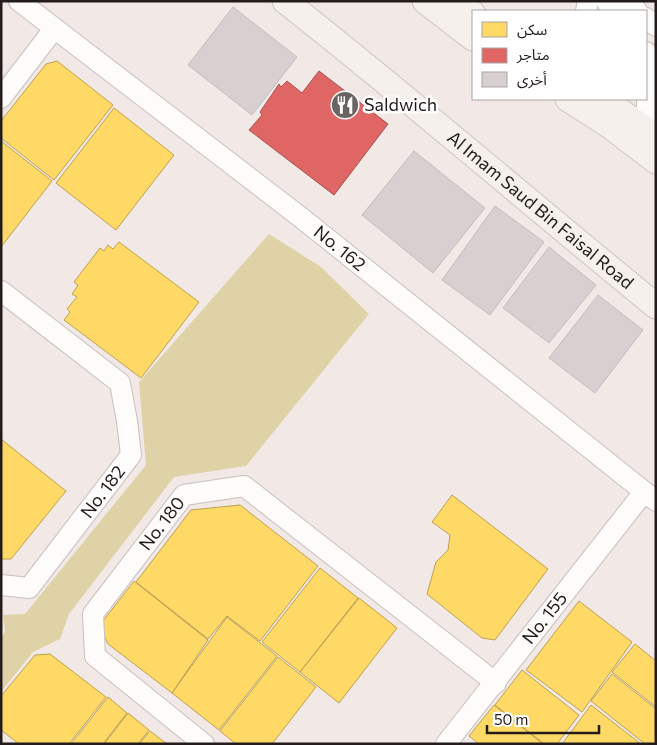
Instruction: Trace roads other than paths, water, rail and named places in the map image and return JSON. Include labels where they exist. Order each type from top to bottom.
[{"type":"main road","name":"Al Imam Saud Bin Faisal Road","points":[[285,1],[366,65],[509,186],[656,306]]},
{"type":"main road","points":[[424,1],[472,37]]},
{"type":"main road","points":[[453,1],[472,13]]},
{"type":"main road","points":[[570,100],[610,126],[656,161]]},
{"type":"main road","points":[[604,100],[646,118]]},
{"type":"street","name":"No. 162","points":[[19,1],[299,216],[650,496]]},
{"type":"street","points":[[624,1],[636,10]]},
{"type":"street","points":[[1,98],[54,29]]},
{"type":"street","points":[[647,53],[656,65]]},
{"type":"street","points":[[646,118],[649,76],[647,73]]},
{"type":"street","name":"No. 182","points":[[1,291],[120,383],[131,455],[29,588],[1,585]]},
{"type":"street","name":"No. 180","points":[[204,744],[95,656],[93,614],[184,495],[244,486],[496,682]]},
{"type":"street","name":"No. 155","points":[[446,744],[650,496]]},
{"type":"place","name":"Saldwich","points":[[345,105]]}]
